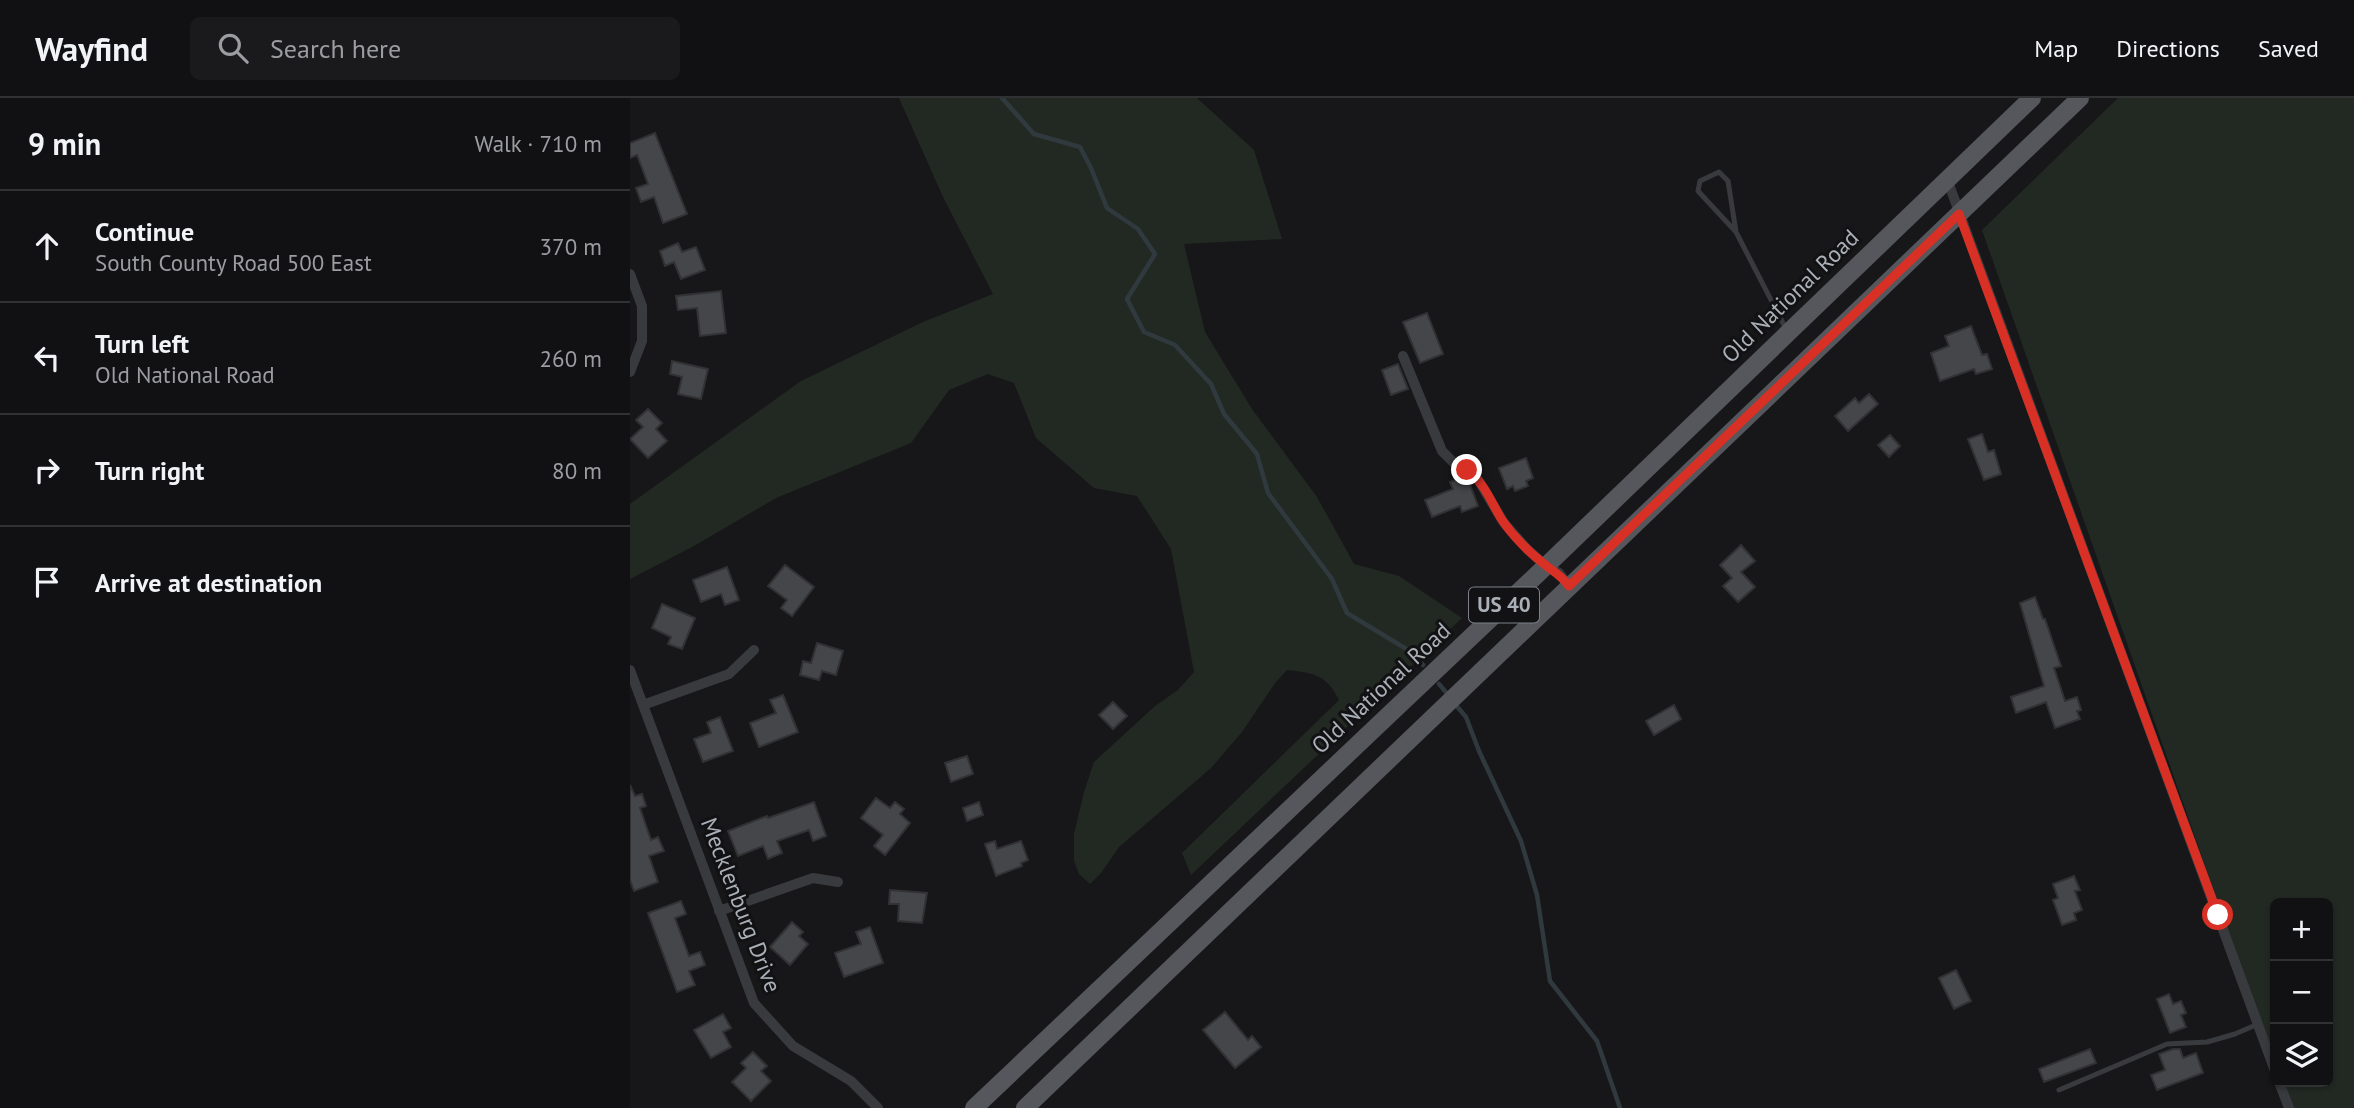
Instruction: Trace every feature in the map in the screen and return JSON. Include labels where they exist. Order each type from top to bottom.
[{"type":"main road","name":"Old National Road","points":[[974,1108],[1546,566],[2032,98]]},
{"type":"main road","name":"US 40","points":[[1025,1108],[2080,98]]},
{"type":"street","points":[[1947,179],[2270,1057]]},
{"type":"street","points":[[630,274],[642,306],[642,341],[630,372]]},
{"type":"street","points":[[1403,356],[1442,451],[1453,462],[1478,478],[1504,523],[1527,549],[1546,566],[1559,573],[1569,586]]},
{"type":"street","points":[[643,705],[729,674],[754,650]]},
{"type":"street","name":"Mecklenburg Drive","points":[[630,670],[754,1003],[793,1046],[851,1081],[878,1108]]},
{"type":"street","points":[[719,911],[813,878],[838,882]]},
{"type":"street","points":[[2281,1087],[2289,1108]]},
{"type":"lane","points":[[1736,232],[1728,181],[1718,172],[1700,181],[1698,191],[1736,232],[1787,332]]},
{"type":"lane","points":[[2059,1090],[2167,1044],[2207,1042],[2258,1024]]},
{"type":"shaded area","points":[[899,98],[1197,98],[1254,150],[1282,239],[1184,244],[1205,332],[1252,409],[1317,497],[1354,564],[1399,576],[1462,618],[1191,875],[1182,853],[1339,700],[1329,685],[1318,676],[1287,670],[1242,732],[1211,768],[1119,847],[1090,884],[1079,874],[1074,861],[1074,834],[1094,762],[1155,706],[1178,690],[1194,672],[1171,549],[1137,496],[1094,488],[1036,438],[1014,383],[988,374],[949,390],[911,443],[776,498],[694,546],[630,579],[630,504],[801,381],[923,322],[993,294],[943,197]]},
{"type":"shaded area","points":[[2118,98],[2354,98],[2354,1108],[2290,1108],[2283,1087],[2333,1087],[2333,898],[2270,898],[2270,1051],[1982,230]]},
{"type":"building","points":[[655,133],[687,214],[663,223],[654,197],[641,202],[636,188],[648,184],[637,155],[630,158],[630,143]]},
{"type":"building","points":[[678,243],[682,252],[696,247],[705,270],[681,279],[674,262],[665,266],[660,251]]},
{"type":"building","points":[[721,291],[726,333],[700,336],[697,308],[678,310],[676,296]]},
{"type":"building","points":[[1427,313],[1443,354],[1420,363],[1403,322]]},
{"type":"building","points":[[1971,326],[1982,355],[1987,354],[1992,369],[1976,374],[1974,369],[1940,381],[1931,353],[1949,346],[1945,336]]},
{"type":"building","points":[[672,361],[708,369],[701,399],[678,394],[682,377],[670,374]]},
{"type":"building","points":[[1398,364],[1408,389],[1391,395],[1382,370]]},
{"type":"building","points":[[1869,394],[1878,404],[1848,431],[1835,416],[1855,398],[1859,403]]},
{"type":"building","points":[[648,409],[662,423],[656,429],[667,441],[648,458],[630,439],[643,427],[636,420]]},
{"type":"building","points":[[1982,434],[1988,452],[1994,450],[2001,474],[1984,480],[1968,439]]},
{"type":"building","points":[[1890,435],[1900,446],[1889,457],[1878,445]]},
{"type":"building","points":[[1526,458],[1533,478],[1526,481],[1528,486],[1515,491],[1513,486],[1507,489],[1499,468]]},
{"type":"building","points":[[1462,477],[1469,482],[1478,506],[1462,512],[1460,506],[1432,517],[1425,500],[1453,489],[1450,482]]},
{"type":"building","points":[[1741,545],[1755,561],[1741,572],[1755,587],[1738,602],[1723,586],[1732,578],[1720,565]]},
{"type":"building","points":[[785,565],[814,587],[792,616],[781,608],[787,600],[768,586]]},
{"type":"building","points":[[727,567],[739,600],[725,605],[721,594],[701,602],[693,580]]},
{"type":"building","points":[[2035,597],[2061,666],[2054,668],[2065,701],[2077,697],[2081,710],[2077,711],[2080,719],[2055,728],[2046,702],[2016,713],[2011,697],[2044,686],[2020,603]]},
{"type":"building","points":[[662,604],[695,618],[682,649],[668,644],[671,637],[652,628]]},
{"type":"building","points":[[817,643],[843,651],[836,675],[822,671],[819,680],[800,675],[803,661],[811,663]]},
{"type":"building","points":[[783,695],[798,732],[759,747],[750,723],[776,713],[770,700]]},
{"type":"building","points":[[1113,702],[1127,716],[1113,729],[1099,715]]},
{"type":"building","points":[[1674,705],[1681,719],[1654,735],[1646,721]]},
{"type":"building","points":[[720,717],[733,751],[703,762],[694,739],[711,733],[707,722]]},
{"type":"building","points":[[967,756],[973,774],[951,782],[945,763]]},
{"type":"building","points":[[630,785],[635,796],[642,794],[646,806],[640,808],[651,840],[658,837],[664,851],[649,856],[658,882],[634,891],[630,880]]},
{"type":"building","points":[[876,798],[890,808],[895,802],[904,809],[900,814],[910,823],[885,855],[874,846],[883,835],[861,818]]},
{"type":"building","points":[[814,802],[826,836],[813,841],[809,830],[777,841],[782,853],[768,859],[763,846],[738,856],[728,831]]},
{"type":"building","points":[[979,802],[983,815],[967,821],[963,808]]},
{"type":"building","points":[[995,841],[997,849],[1021,841],[1028,860],[1021,863],[1022,866],[996,876],[985,844]]},
{"type":"building","points":[[2074,876],[2080,890],[2075,891],[2082,910],[2074,913],[2076,920],[2062,925],[2053,900],[2058,898],[2053,884]]},
{"type":"building","points":[[890,890],[927,893],[922,923],[898,921],[899,904],[889,904]]},
{"type":"building","points":[[681,901],[686,914],[675,918],[689,956],[700,952],[705,965],[689,971],[695,985],[677,992],[648,913]]},
{"type":"building","points":[[792,922],[803,932],[799,936],[808,944],[790,965],[770,947]]},
{"type":"building","points":[[870,927],[883,963],[844,977],[835,953],[861,944],[856,932]]},
{"type":"building","points":[[1956,970],[1971,1001],[1954,1009],[1939,978]]},
{"type":"building","points":[[2169,994],[2173,1004],[2181,1001],[2186,1013],[2181,1015],[2186,1027],[2170,1033],[2157,999]]},
{"type":"building","points":[[1225,1012],[1248,1040],[1252,1036],[1261,1047],[1235,1068],[1203,1030]]},
{"type":"building","points":[[723,1014],[731,1028],[723,1032],[731,1047],[711,1058],[694,1030]]},
{"type":"building","points":[[2090,1049],[2096,1063],[2044,1082],[2039,1069]]},
{"type":"building","points":[[2180,1049],[2183,1058],[2196,1053],[2203,1073],[2157,1090],[2151,1075],[2165,1070],[2159,1054]]},
{"type":"building","points":[[753,1052],[767,1066],[761,1071],[771,1081],[751,1101],[732,1082],[746,1068],[741,1063]]},
{"type":"waterway","points":[[1002,98],[1034,134],[1080,147],[1107,208],[1138,229],[1155,254],[1127,299],[1144,332],[1175,345],[1211,384],[1224,414],[1257,454],[1268,493],[1332,579],[1347,613],[1413,653],[1423,665]]},
{"type":"waterway","points":[[1439,684],[1450,697]]},
{"type":"waterway","points":[[1455,704],[1466,717],[1521,841],[1537,895],[1550,981],[1597,1041],[1620,1108]]},
{"type":"route","points":[[1467,470],[1478,478],[1504,523],[1527,549],[1546,566],[1559,573],[1569,586],[1959,214],[2218,915]]}]
